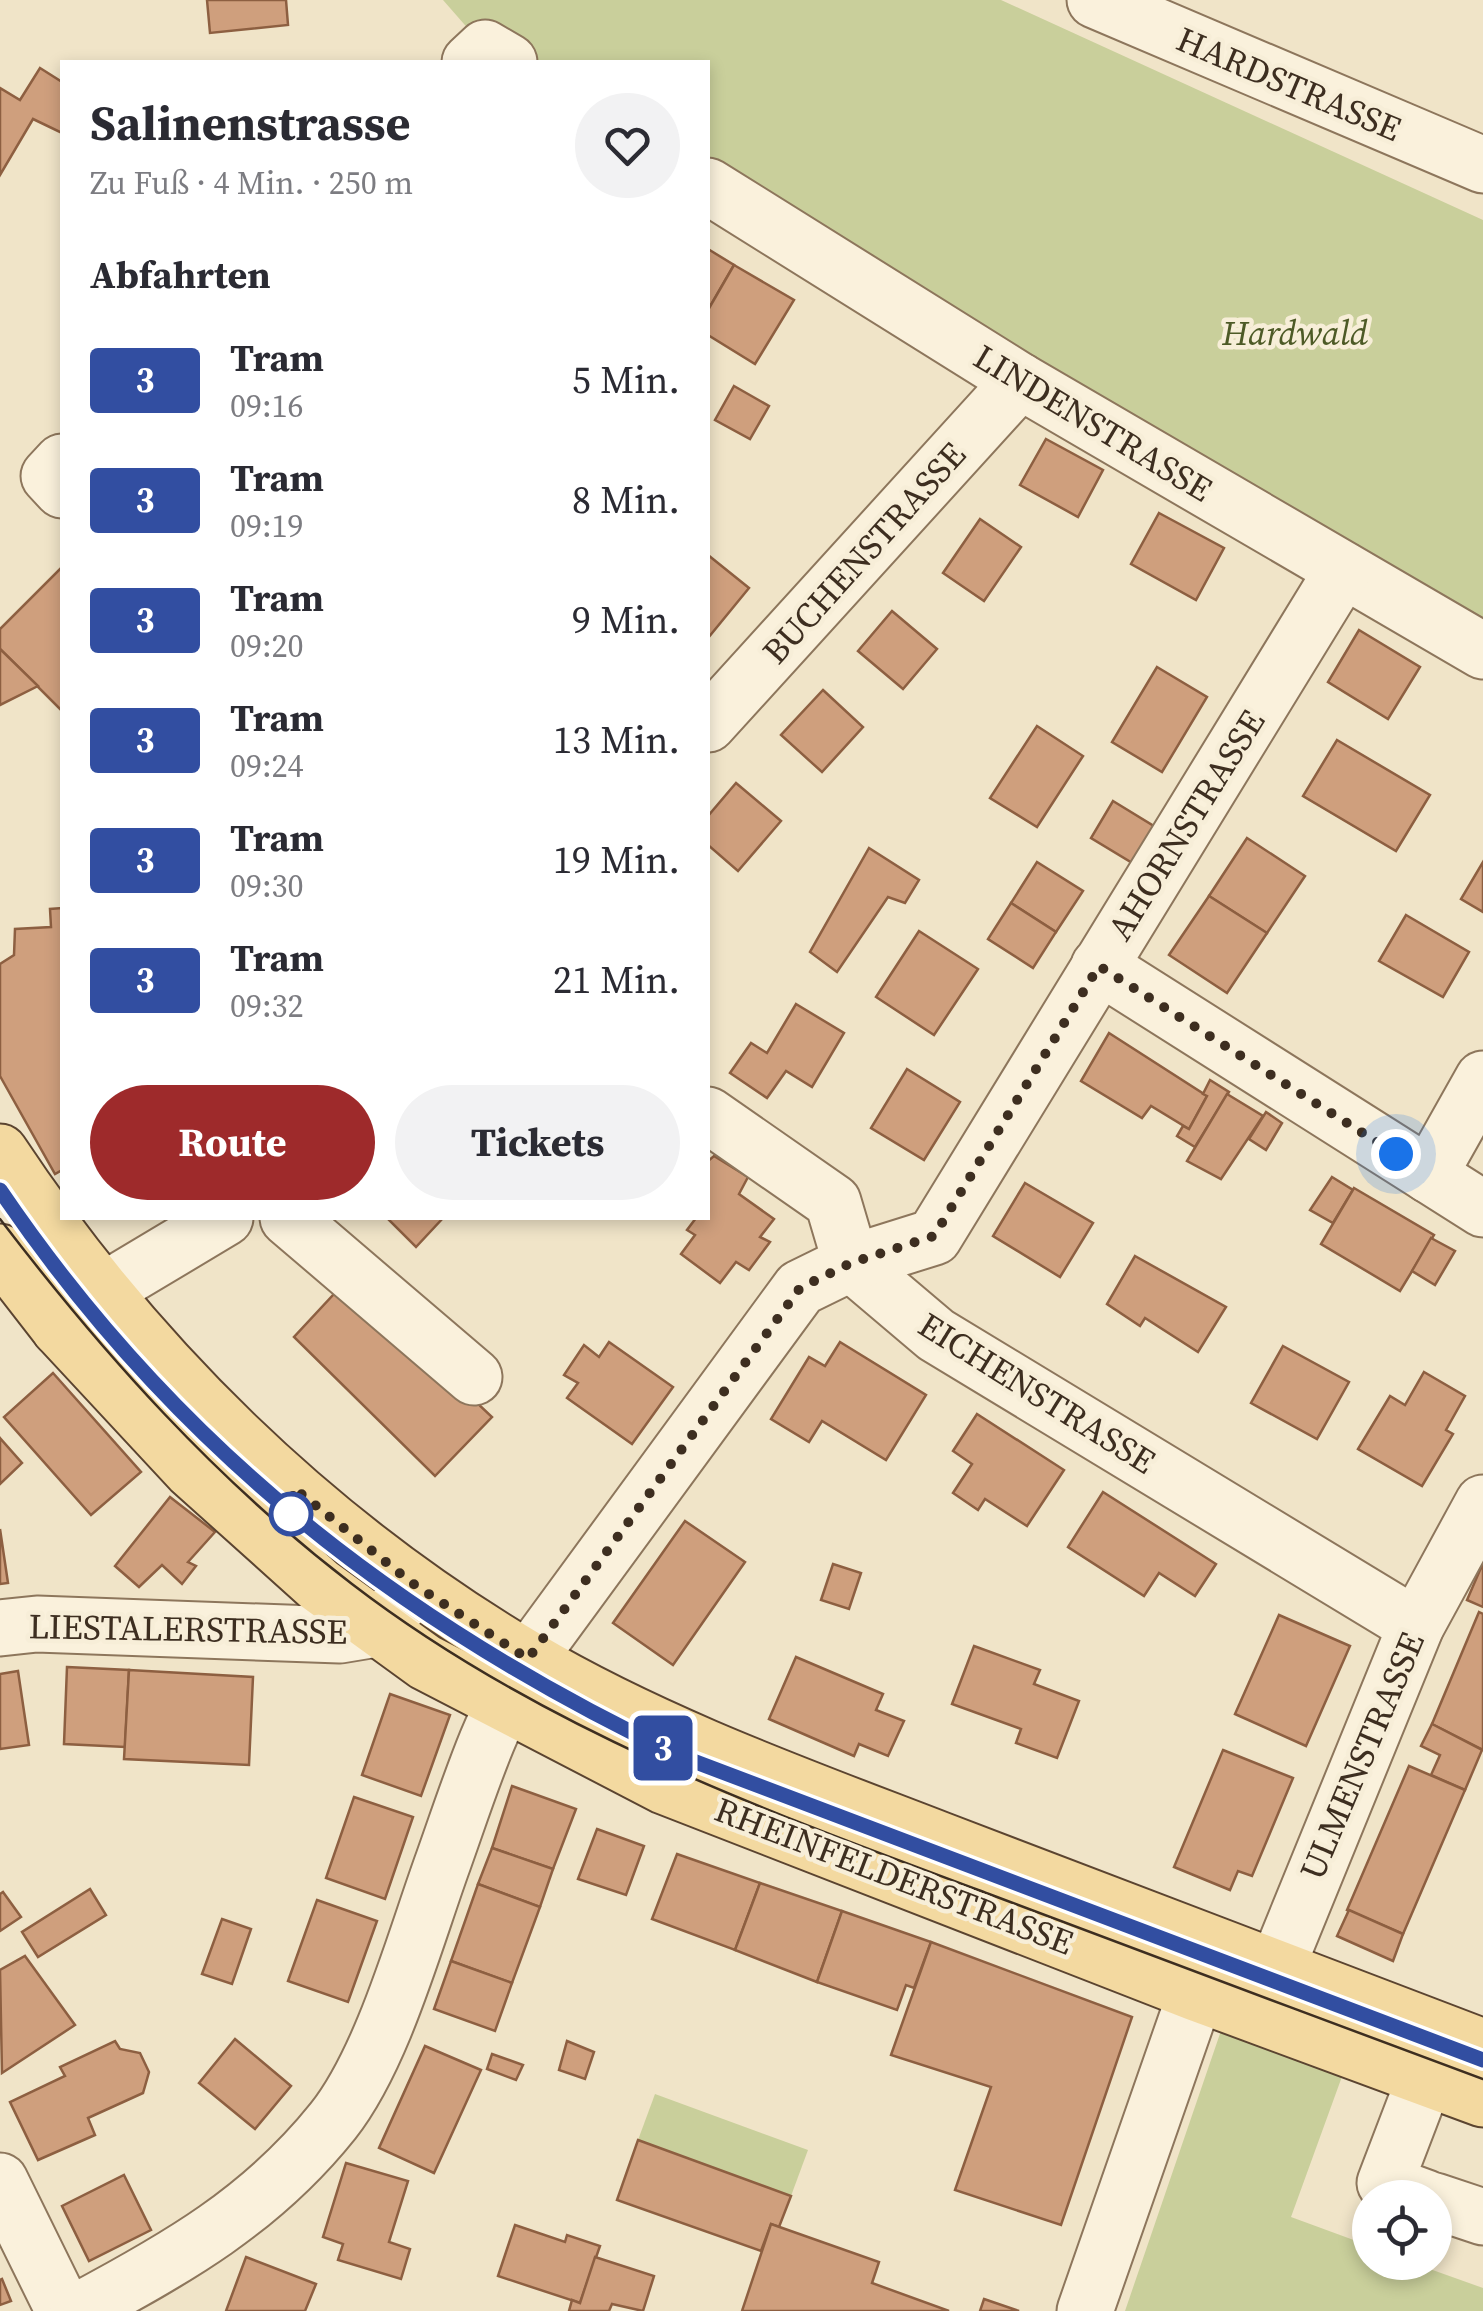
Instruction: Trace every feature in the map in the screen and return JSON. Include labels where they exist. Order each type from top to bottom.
[{"type":"main road","name":"RHEINFELDERSTRASSE","points":[[0,1152],[140,1339],[243,1442],[352,1540],[412,1583],[514,1681],[664,1786],[1196,1993],[1266,1992]]},
{"type":"main road","name":"RHEINFELDERSTRASSE","points":[[0,1252],[59,1328],[191,1470],[319,1585],[425,1662],[514,1681],[686,1738],[814,1790],[1266,1992],[1451,2052],[1483,2099]]},
{"type":"street","name":"HARDSTRASSE","points":[[1096,0],[1201,22],[1483,165]]},
{"type":"street","name":"LINDENSTRASSE","points":[[710,187],[1020,382],[1483,651]]},
{"type":"street","name":"BUCHENSTRASSE","points":[[710,722],[1020,382]]},
{"type":"street","points":[[60,464],[49,476],[60,488]]},
{"type":"street","name":"AHORNSTRASSE","points":[[78,2311],[185,2254],[264,2193],[334,2119],[383,2029],[514,1681],[800,1288],[851,1263],[934,1236],[1343,570]]},
{"type":"street","points":[[1099,966],[1483,1209]]},
{"type":"street","points":[[1429,1175],[1483,1079]]},
{"type":"street","points":[[710,1116],[833,1202],[851,1263]]},
{"type":"street","points":[[59,1328],[102,1293],[222,1220]]},
{"type":"street","points":[[290,1220],[474,1378]]},
{"type":"street","name":"EICHENSTRASSE","points":[[851,1263],[936,1335],[1416,1626]]},
{"type":"street","name":"ULMENSTRASSE","points":[[1266,1992],[1416,1626],[1483,1503]]},
{"type":"street","name":"LIESTALERSTRASSE","points":[[0,1628],[37,1624],[340,1635],[376,1629],[404,1601],[412,1583]]},
{"type":"street","points":[[1085,2311],[1196,1993]]},
{"type":"street","points":[[1386,2180],[1451,2052]]},
{"type":"street","points":[[0,2181],[64,2311]]},
{"type":"street","points":[[1452,2207],[1483,2218]]},
{"type":"green space","name":"Hardwald","points":[[443,0],[1001,0],[1483,220],[1483,651],[710,187],[710,60],[506,60],[485,48]]},
{"type":"green space","points":[[1224,2022],[1344,2071],[1291,2217],[1352,2239],[1352,2280],[1452,2280],[1452,2277],[1483,2288],[1483,2311],[1125,2311]]},
{"type":"green space","points":[[655,2094],[808,2150],[791,2196],[638,2140]]},
{"type":"building","points":[[207,0],[286,0],[288,25],[210,33]]},
{"type":"building","points":[[40,68],[60,81],[60,132],[33,119],[0,175],[0,88],[20,100]]},
{"type":"building","points":[[710,250],[734,265],[710,307]]},
{"type":"building","points":[[734,265],[794,300],[755,364],[710,336],[710,307]]},
{"type":"building","points":[[734,386],[769,406],[750,439],[715,420]]},
{"type":"building","points":[[1046,439],[1103,470],[1078,517],[1020,485]]},
{"type":"building","points":[[1159,513],[1224,548],[1196,600],[1131,564]]},
{"type":"building","points":[[980,519],[1021,547],[984,601],[943,573]]},
{"type":"building","points":[[710,557],[749,588],[710,636]]},
{"type":"building","points":[[60,569],[60,709],[0,649],[0,629]]},
{"type":"building","points":[[892,611],[937,649],[903,689],[858,651]]},
{"type":"building","points":[[1359,630],[1420,667],[1388,719],[1328,682]]},
{"type":"building","points":[[0,649],[38,686],[0,705]]},
{"type":"building","points":[[1157,667],[1207,697],[1162,772],[1112,742]]},
{"type":"building","points":[[823,690],[863,727],[822,772],[781,735]]},
{"type":"building","points":[[1037,726],[1083,756],[1037,827],[990,798]]},
{"type":"building","points":[[1337,740],[1430,795],[1396,851],[1303,796]]},
{"type":"building","points":[[736,783],[781,821],[738,871],[710,847],[710,814]]},
{"type":"building","points":[[1113,801],[1157,828],[1134,864],[1091,838]]},
{"type":"building","points":[[1247,838],[1305,876],[1267,933],[1209,896]]},
{"type":"building","points":[[869,848],[919,880],[905,903],[888,897],[837,972],[810,952]]},
{"type":"building","points":[[1037,862],[1083,891],[1056,932],[1011,903]]},
{"type":"building","points":[[1483,862],[1483,912],[1461,899]]},
{"type":"building","points":[[1209,896],[1267,933],[1227,993],[1169,955]]},
{"type":"building","points":[[1011,903],[1056,932],[1033,968],[988,939]]},
{"type":"building","points":[[60,908],[60,1171],[55,1174],[0,1076],[0,964],[14,955],[15,929],[51,927],[50,909]]},
{"type":"building","points":[[1406,915],[1469,952],[1443,997],[1379,961]]},
{"type":"building","points":[[919,931],[978,969],[934,1035],[876,997]]},
{"type":"building","points":[[796,1004],[844,1033],[812,1087],[786,1071],[767,1098],[730,1073],[751,1043],[767,1053]]},
{"type":"building","points":[[1109,1033],[1207,1096],[1189,1129],[1151,1106],[1142,1118],[1081,1081]]},
{"type":"building","points":[[907,1069],[960,1102],[924,1160],[871,1128]]},
{"type":"building","points":[[1210,1080],[1229,1092],[1195,1147],[1177,1136],[1183,1126],[1189,1129],[1207,1096],[1203,1094]]},
{"type":"building","points":[[1227,1094],[1263,1116],[1221,1179],[1187,1161]]},
{"type":"building","points":[[1266,1112],[1282,1123],[1266,1150],[1249,1139]]},
{"type":"building","points":[[714,1156],[748,1177],[739,1194],[774,1219],[760,1237],[770,1242],[749,1270],[736,1262],[720,1283],[681,1254],[695,1235],[687,1230],[694,1220],[710,1220],[710,1159]]},
{"type":"building","points":[[1332,1177],[1353,1190],[1333,1223],[1310,1210]]},
{"type":"building","points":[[1025,1183],[1093,1223],[1060,1277],[993,1236]]},
{"type":"building","points":[[1354,1188],[1434,1235],[1400,1291],[1321,1244]]},
{"type":"building","points":[[389,1220],[441,1220],[416,1247]]},
{"type":"building","points":[[1431,1238],[1455,1251],[1435,1285],[1412,1271]]},
{"type":"building","points":[[1135,1256],[1226,1307],[1198,1352],[1145,1318],[1140,1326],[1107,1304]]},
{"type":"building","points":[[347,1280],[492,1417],[435,1476],[294,1337]]},
{"type":"building","points":[[609,1342],[673,1387],[632,1444],[567,1398],[578,1383],[564,1375],[584,1345],[599,1357]]},
{"type":"building","points":[[840,1342],[926,1395],[886,1460],[822,1421],[809,1442],[771,1419],[809,1357],[825,1366]]},
{"type":"building","points":[[1283,1346],[1349,1382],[1317,1439],[1251,1403]]},
{"type":"building","points":[[1424,1372],[1465,1396],[1446,1430],[1453,1434],[1422,1486],[1358,1449],[1390,1396],[1405,1405]]},
{"type":"building","points":[[53,1373],[141,1472],[91,1515],[4,1417]]},
{"type":"building","points":[[977,1414],[1064,1470],[1027,1526],[985,1499],[978,1510],[953,1493],[972,1464],[953,1451]]},
{"type":"building","points":[[0,1438],[22,1463],[0,1484]]},
{"type":"building","points":[[1103,1492],[1216,1564],[1195,1596],[1159,1573],[1144,1596],[1068,1547]]},
{"type":"building","points":[[170,1497],[215,1532],[188,1562],[196,1566],[182,1584],[162,1565],[139,1587],[115,1566]]},
{"type":"building","points":[[685,1521],[745,1562],[673,1665],[613,1623]]},
{"type":"building","points":[[0,1529],[8,1583],[0,1584]]},
{"type":"building","points":[[1483,1563],[1483,1607],[1467,1600]]},
{"type":"building","points":[[833,1564],[861,1573],[849,1609],[821,1600]]},
{"type":"building","points":[[1479,1612],[1483,1614],[1483,1750],[1432,1724]]},
{"type":"building","points":[[1279,1615],[1350,1646],[1306,1746],[1235,1714]]},
{"type":"building","points":[[974,1646],[1040,1670],[1034,1684],[1079,1701],[1057,1758],[1016,1743],[1021,1729],[952,1704]]},
{"type":"building","points":[[796,1657],[883,1694],[876,1710],[904,1721],[888,1756],[859,1744],[854,1756],[769,1719]]},
{"type":"building","points":[[67,1667],[129,1670],[125,1747],[64,1744]]},
{"type":"building","points":[[129,1670],[253,1677],[249,1765],[124,1759]]},
{"type":"building","points":[[18,1671],[29,1745],[0,1749],[0,1674]]},
{"type":"building","points":[[390,1694],[450,1715],[421,1796],[362,1775]]},
{"type":"building","points":[[1432,1724],[1482,1750],[1465,1790],[1431,1775],[1440,1755],[1421,1746]]},
{"type":"building","points":[[1223,1750],[1293,1778],[1252,1876],[1238,1871],[1230,1890],[1174,1867]]},
{"type":"building","points":[[1409,1766],[1465,1790],[1403,1934],[1347,1910]]},
{"type":"building","points":[[512,1786],[576,1809],[553,1869],[492,1848]]},
{"type":"building","points":[[354,1797],[413,1817],[385,1899],[326,1878]]},
{"type":"building","points":[[597,1829],[644,1846],[626,1895],[578,1879]]},
{"type":"building","points":[[492,1848],[553,1869],[540,1907],[478,1884]]},
{"type":"building","points":[[677,1854],[760,1883],[735,1950],[652,1919]]},
{"type":"building","points":[[760,1883],[842,1911],[817,1982],[735,1950]]},
{"type":"building","points":[[478,1884],[540,1907],[512,1983],[451,1961]]},
{"type":"building","points":[[90,1889],[106,1915],[38,1957],[22,1932]]},
{"type":"building","points":[[3,1892],[21,1917],[0,1931],[0,1894]]},
{"type":"building","points":[[317,1900],[377,1921],[348,2002],[288,1981]]},
{"type":"building","points":[[1349,1910],[1403,1934],[1393,1961],[1337,1936]]},
{"type":"building","points":[[842,1911],[931,1942],[914,1988],[906,1985],[897,2010],[817,1982]]},
{"type":"building","points":[[222,1919],[251,1929],[232,1984],[202,1974]]},
{"type":"building","points":[[931,1942],[1132,2017],[1061,2225],[955,2190],[991,2087],[891,2055]]},
{"type":"building","points":[[25,1956],[75,2025],[2,2073],[0,1970]]},
{"type":"building","points":[[451,1961],[512,1983],[495,2031],[434,2009]]},
{"type":"building","points":[[235,2039],[291,2086],[255,2129],[199,2083]]},
{"type":"building","points":[[115,2041],[120,2049],[140,2053],[149,2072],[143,2093],[88,2118],[95,2135],[38,2160],[10,2102],[65,2076],[60,2067]]},
{"type":"building","points":[[567,2041],[594,2052],[585,2079],[559,2070]]},
{"type":"building","points":[[425,2046],[481,2070],[434,2173],[379,2148]]},
{"type":"building","points":[[492,2054],[523,2065],[516,2080],[487,2069]]},
{"type":"building","points":[[638,2140],[791,2196],[779,2227],[771,2224],[761,2251],[617,2200]]},
{"type":"building","points":[[346,2163],[408,2181],[389,2242],[410,2249],[401,2279],[338,2260],[343,2244],[323,2237]]},
{"type":"building","points":[[124,2175],[151,2230],[89,2261],[62,2206]]},
{"type":"building","points":[[771,2224],[879,2262],[872,2283],[949,2311],[742,2311]]},
{"type":"building","points":[[515,2225],[565,2242],[567,2235],[600,2246],[580,2303],[498,2276]]},
{"type":"building","points":[[246,2257],[316,2284],[305,2311],[226,2311]]},
{"type":"building","points":[[595,2257],[654,2276],[643,2311],[612,2304],[609,2311],[569,2311],[572,2300],[580,2303]]},
{"type":"building","points":[[0,2280],[11,2301],[0,2305]]},
{"type":"building","points":[[984,2299],[1019,2311],[980,2311]]},
{"type":"tram line","points":[[0,1190],[118,1338],[244,1470],[376,1578],[519,1671],[680,1756],[1483,2060]]},
{"type":"tram line","name":"3","points":[[0,1190],[88,1304],[218,1448],[365,1574],[476,1647],[594,1714],[680,1756],[844,1822],[1483,2060]]},
{"type":"tram line","points":[[0,1219],[121,1367],[254,1502],[352,1584],[425,1636],[501,1682],[579,1725],[740,1798],[1483,2079]]},
{"type":"route","points":[[291,1514],[294,1488],[352,1540],[528,1659],[684,1440],[800,1288],[851,1263],[934,1236],[1099,966],[1396,1154]]}]
